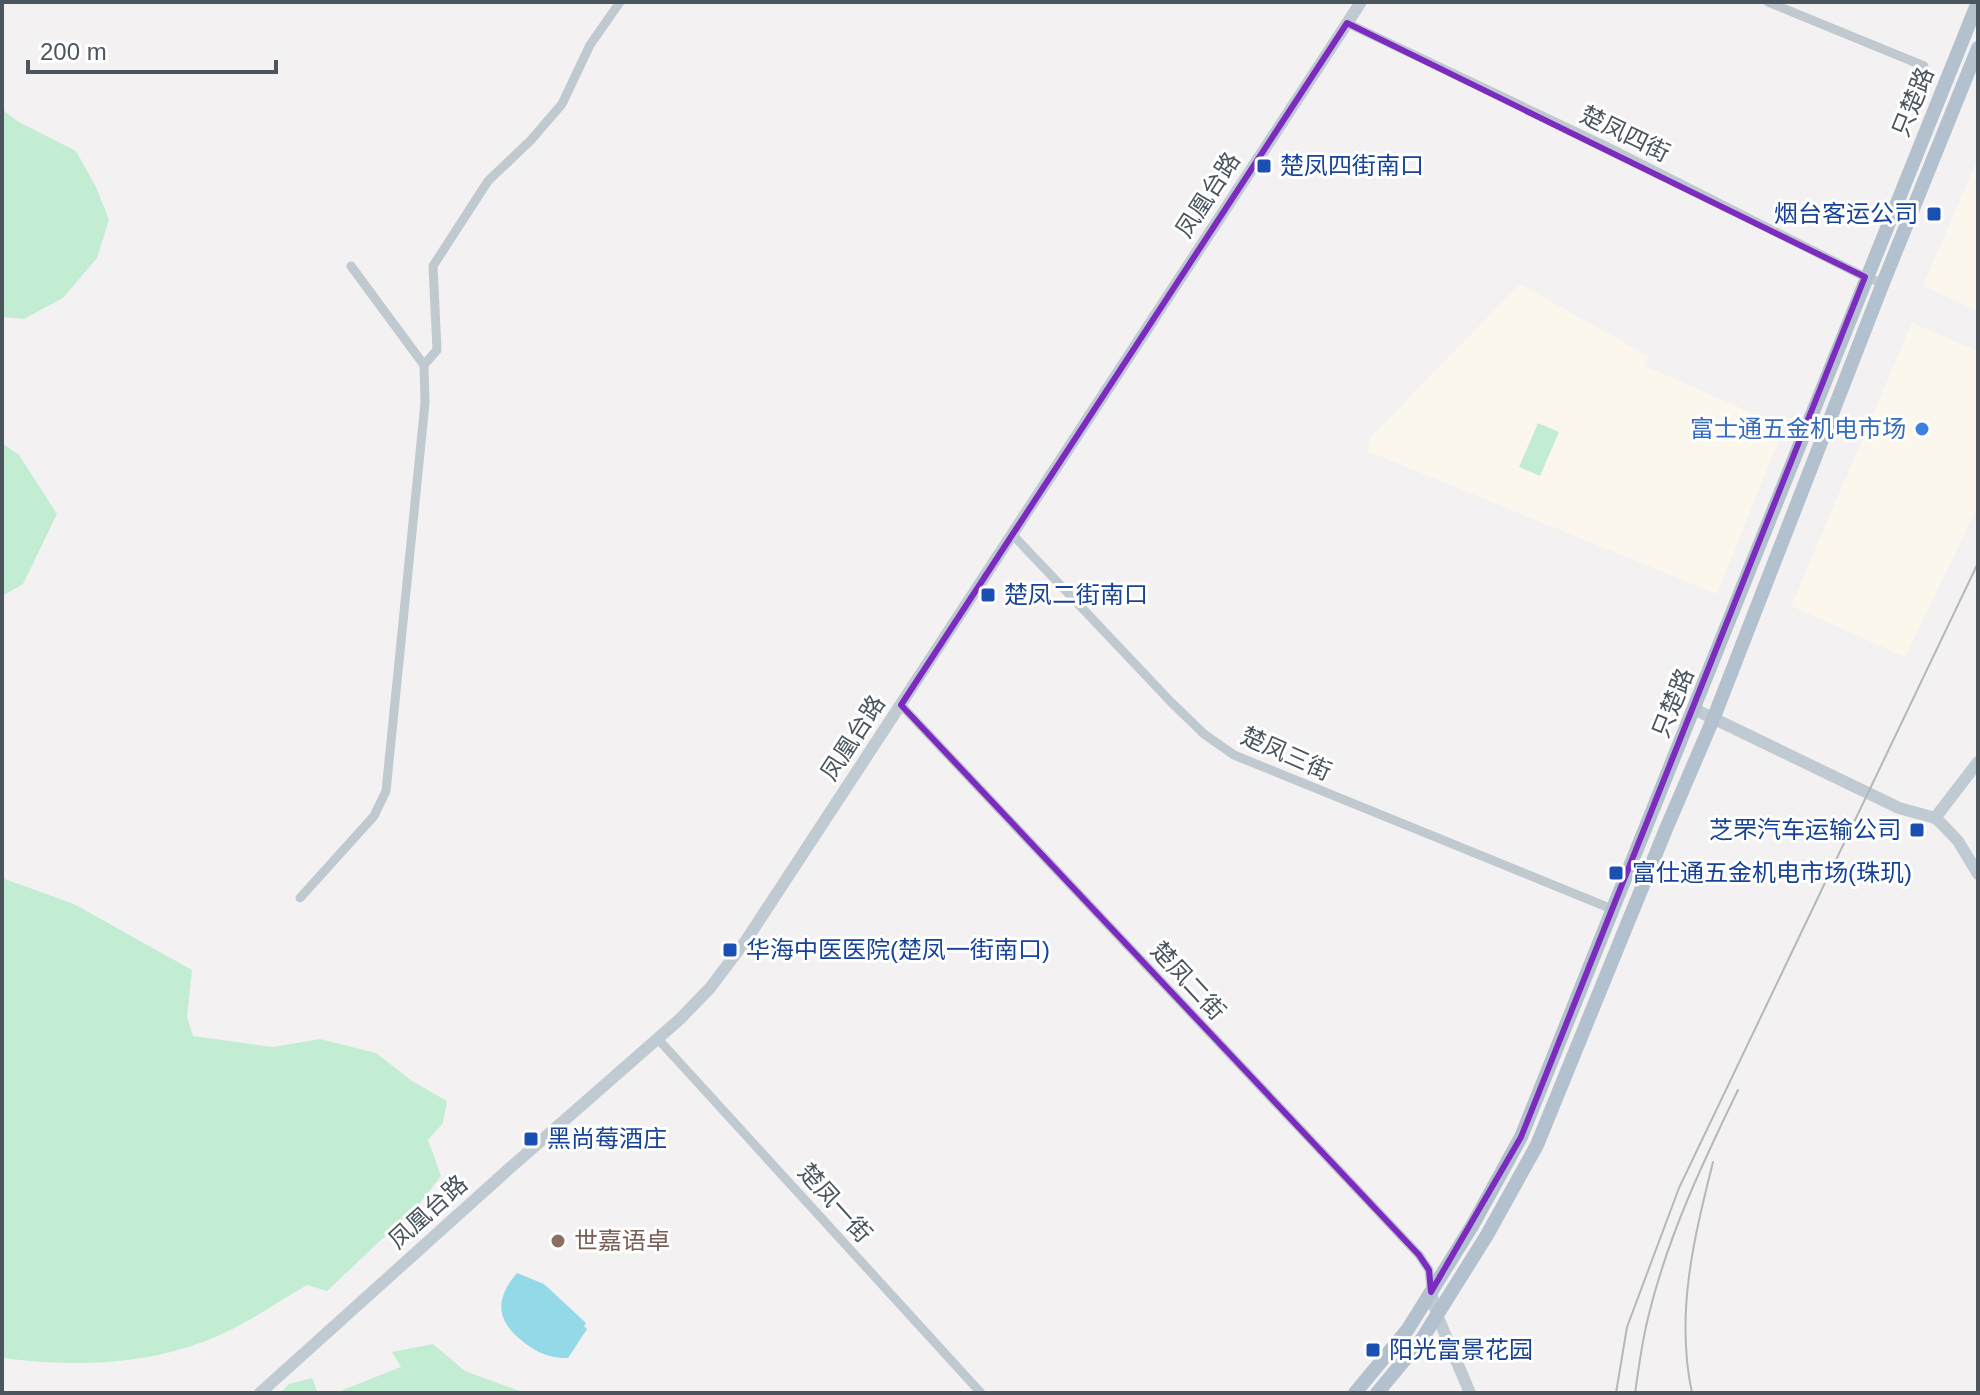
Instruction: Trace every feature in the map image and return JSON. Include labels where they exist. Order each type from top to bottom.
[{"type":"main road","name":"只楚路","points":[[1355,1393],[1408,1329],[1472,1226],[1521,1137],[1978,2]]},
{"type":"main road","name":"只楚路","points":[[1377,1393],[1422,1339],[1487,1235],[1537,1145],[1714,717],[1978,48]]},
{"type":"street","points":[[424,365],[437,350],[433,266],[488,181],[531,140],[562,104],[590,45],[620,2]]},
{"type":"street","name":"凤凰台路","points":[[260,1393],[658,1039],[710,988],[747,939],[1361,2]]},
{"type":"street","points":[[1768,2],[1924,66]]},
{"type":"street","name":"楚凤四街","points":[[1347,23],[1610,148],[1865,277],[1883,283]]},
{"type":"street","points":[[300,898],[374,816],[386,791],[425,403],[424,365],[351,266]]},
{"type":"street","name":"楚凤三街","points":[[1012,534],[1171,702],[1204,734],[1234,755],[1612,909]]},
{"type":"street","name":"楚凤二街","points":[[901,705],[1419,1255],[1429,1270],[1431,1292]]},
{"type":"street","points":[[1694,709],[1899,808],[1935,818],[1954,835],[1978,874]]},
{"type":"street","points":[[1935,818],[1978,762]]},
{"type":"street","name":"楚凤一街","points":[[658,1039],[978,1390]]},
{"type":"street","points":[[1431,1292],[1437,1315],[1470,1393]]},
{"type":"street","points":[[965,1393],[978,1390]]},
{"type":"highlighted area","points":[[1347,23],[1865,277],[1521,1137],[1431,1292],[1429,1270],[1419,1255],[901,705]]},
{"type":"shaded area","points":[[1978,158],[1978,311],[1923,286]]},
{"type":"shaded area","points":[[1520,284],[1648,356],[1645,366],[1784,427],[1717,594],[1367,451],[1370,438]]},
{"type":"shaded area","name":"富士通五金机电市场","points":[[1912,323],[1978,351],[1978,506],[1905,657],[1791,606]]},
{"type":"green space","points":[[2,109],[17,121],[76,151],[96,187],[109,220],[97,258],[63,298],[24,319],[2,317]]},
{"type":"green space","points":[[1538,423],[1559,432],[1540,476],[1519,467]]},
{"type":"green space","points":[[2,443],[19,455],[57,514],[23,584],[2,596]]},
{"type":"green space","points":[[2,878],[74,904],[192,970],[187,1017],[193,1036],[273,1047],[320,1039],[376,1053],[412,1081],[447,1101],[443,1123],[428,1140],[441,1176],[420,1203],[327,1291],[307,1285],[227,1332],[163,1354],[83,1363],[2,1358]]},
{"type":"green space","points":[[433,1344],[465,1371],[525,1393],[335,1393],[401,1367],[392,1352]]},
{"type":"green space","points":[[312,1378],[318,1393],[280,1393],[289,1384]]},
{"type":"water","points":[[517,1273],[544,1284],[586,1323],[584,1326],[587,1329],[568,1358],[536,1350],[516,1336],[504,1320],[504,1293]]},
{"type":"railway","points":[[1616,1393],[1627,1327],[1679,1188],[1978,563]]},
{"type":"railway","points":[[1635,1393],[1647,1324],[1666,1256],[1699,1172],[1738,1090]]},
{"type":"railway","points":[[1692,1393],[1687,1364],[1686,1305],[1699,1219],[1713,1162]]},
{"type":"place","name":"楚凤四街南口","points":[[1264,166]]},
{"type":"place","name":"烟台客运公司","points":[[1934,214]]},
{"type":"place","name":"富士通五金机电市场","points":[[1922,429]]},
{"type":"place","name":"楚凤二街南口","points":[[988,595]]},
{"type":"place","name":"芝罘汽车运输公司","points":[[1917,830]]},
{"type":"place","name":"富仕通五金机电市场(珠玑)","points":[[1616,873]]},
{"type":"place","name":"华海中医医院(楚凤一街南口)","points":[[730,950]]},
{"type":"place","name":"黑尚莓酒庄","points":[[531,1139]]},
{"type":"place","name":"世嘉语卓","points":[[558,1241]]},
{"type":"place","name":"阳光富景花园","points":[[1373,1350]]}]
